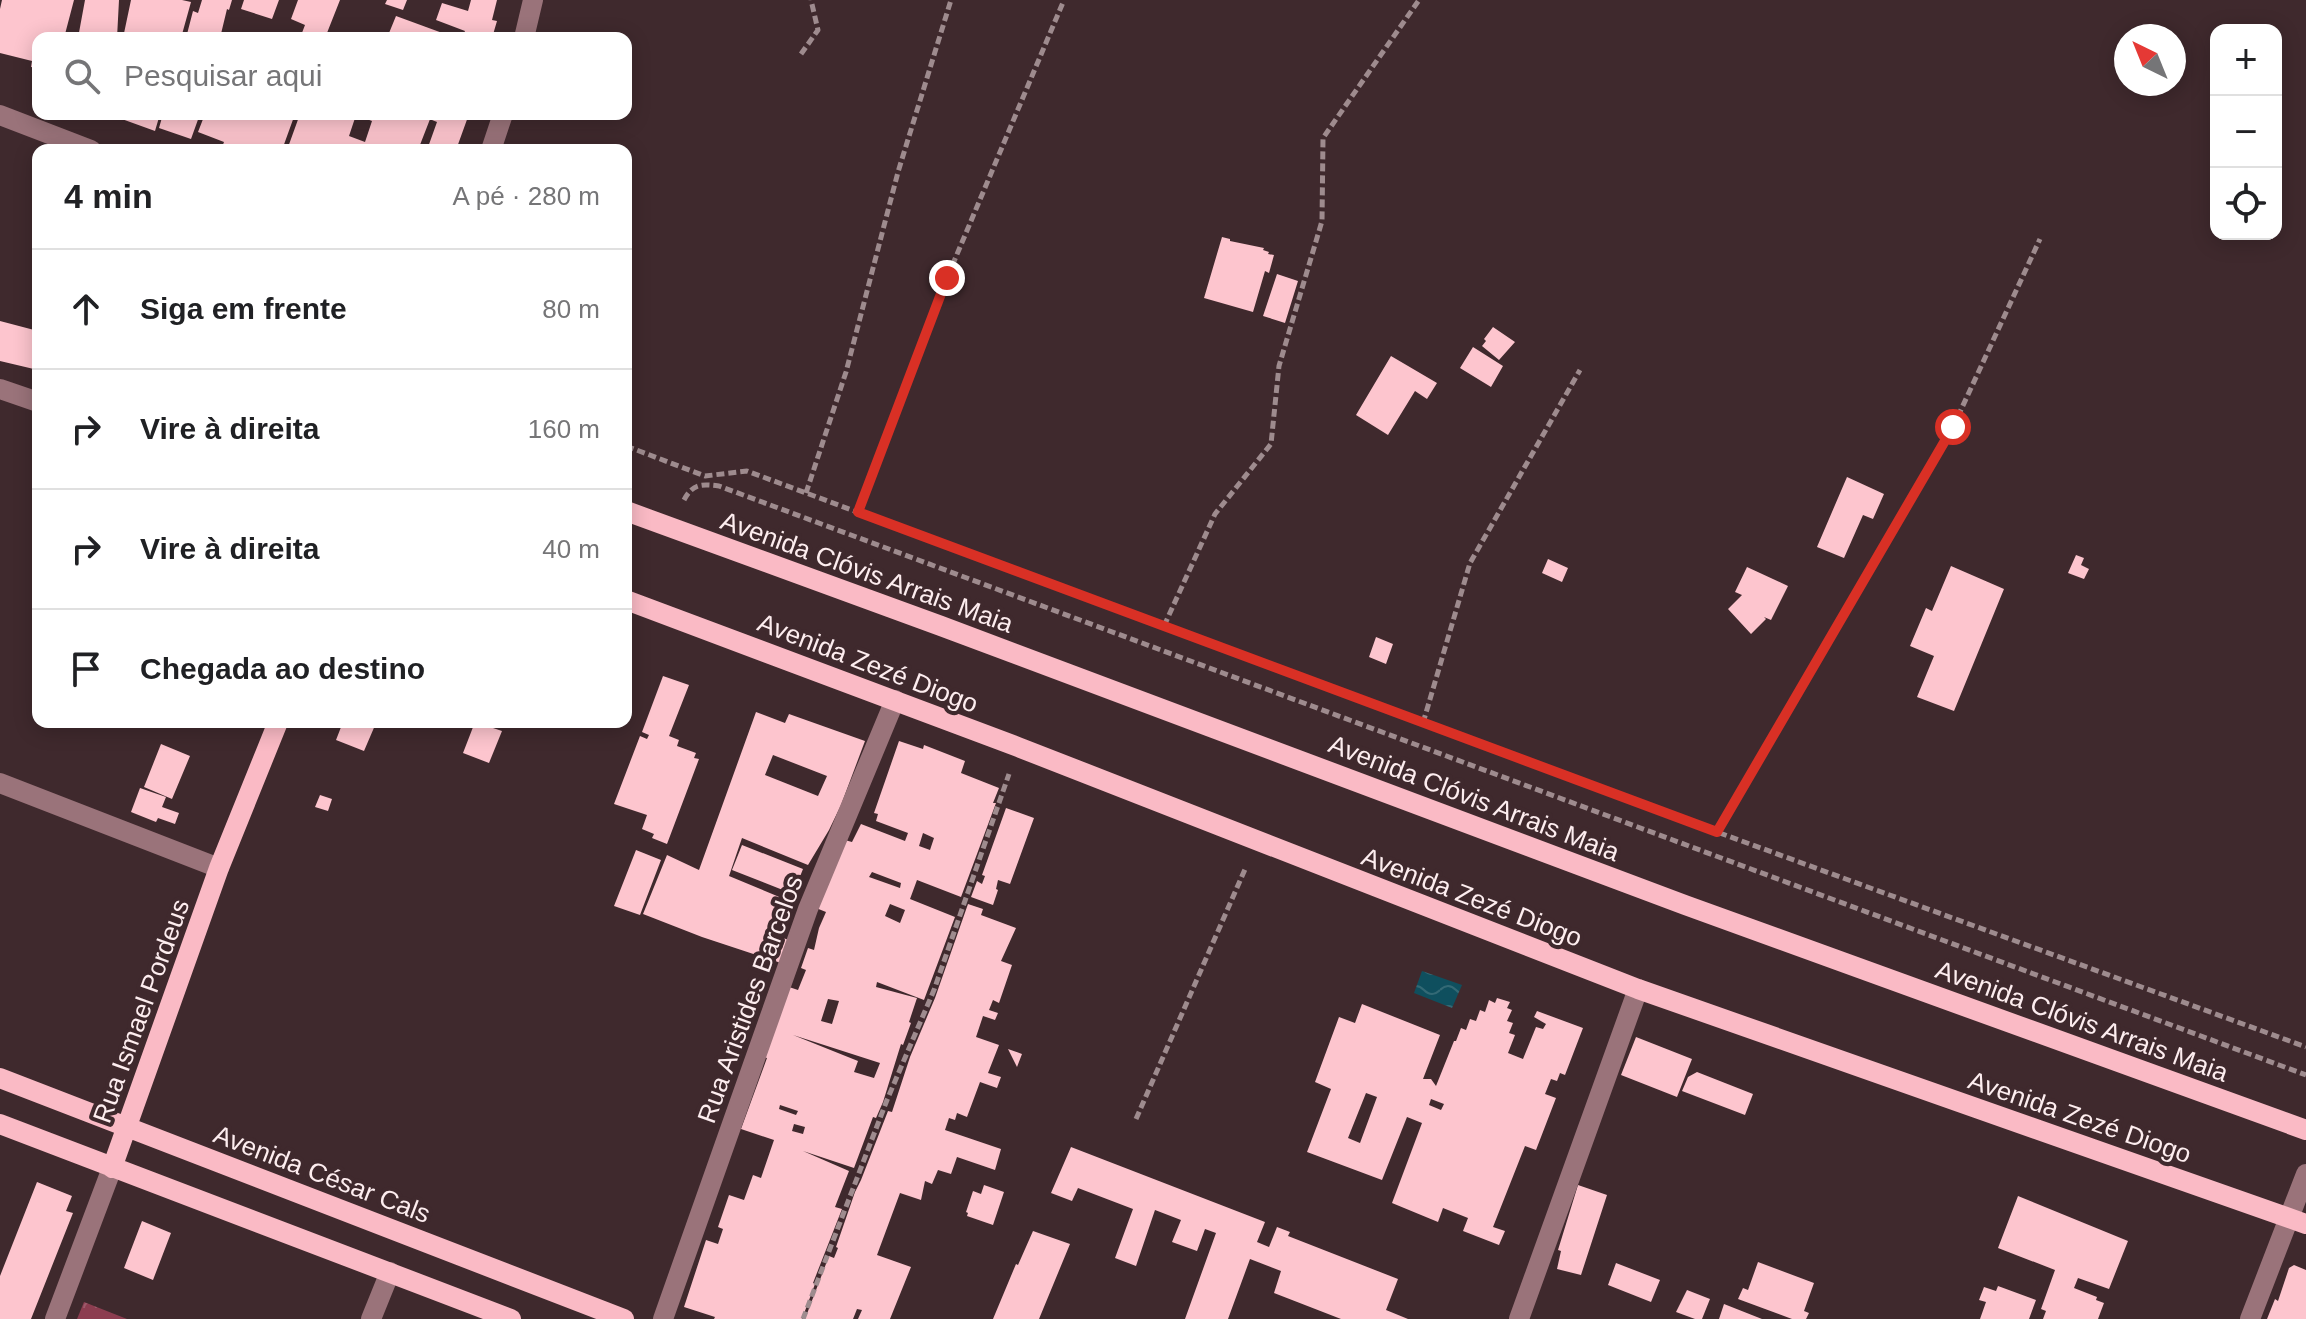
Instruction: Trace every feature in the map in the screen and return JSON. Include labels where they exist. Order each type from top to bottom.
[{"type":"main road","name":"Avenida Clóvis Arrais Maia","points":[[632,513],[1685,905],[2306,1130]]},
{"type":"main road","name":"Avenida Zezé Diogo","points":[[632,602],[1018,747],[1638,989],[2297,1221]]},
{"type":"main road","name":"Rua Ismael Pordeus","points":[[112,1168],[219,868],[276,728]]},
{"type":"main road","name":"Avenida César Cals","points":[[0,1078],[624,1319]]},
{"type":"main road","points":[[0,1124],[511,1319]]},
{"type":"street","points":[[525,32],[533,0]]},
{"type":"street","points":[[0,115],[75,144]]},
{"type":"street","points":[[493,144],[501,120]]},
{"type":"street","points":[[0,389],[32,400]]},
{"type":"street","name":"Rua Aristides Barcelos","points":[[663,1319],[808,909],[895,700]]},
{"type":"street","points":[[0,783],[219,868]]},
{"type":"street","points":[[1519,1319],[1638,989]]},
{"type":"street","name":"Rua Ismael Pordeus","points":[[55,1319],[112,1168]]},
{"type":"street","points":[[2250,1319],[2297,1221],[2306,1174]]},
{"type":"street","points":[[371,1319],[390,1272]]},
{"type":"path","points":[[801,54],[818,30],[811,0]]},
{"type":"path","points":[[806,493],[846,372],[898,172],[951,0]]},
{"type":"path","points":[[858,512],[947,278],[1064,0]]},
{"type":"path","points":[[1164,626],[1215,514],[1271,444],[1279,366],[1322,221],[1323,138],[1419,0]]},
{"type":"path","points":[[1717,832],[1953,427],[2040,239]]},
{"type":"path","points":[[1423,723],[1470,563],[1580,370]]},
{"type":"path","points":[[632,448],[705,476],[747,471],[1717,832],[2306,1047]]},
{"type":"path","points":[[672,529],[689,492],[702,484],[719,486],[2306,1075]]},
{"type":"path","points":[[803,1319],[887,1100],[934,990],[1018,747]]},
{"type":"path","points":[[1136,1119],[1258,841]]},
{"type":"green space","points":[[84,1302],[127,1319],[77,1319]]},
{"type":"water","points":[[1422,971],[1462,985],[1452,1008],[1414,993]]},
{"type":"building","points":[[2,0],[74,0],[66,32],[32,32],[32,61],[0,53]]},
{"type":"building","points":[[85,0],[119,0],[117,32],[79,32]]},
{"type":"building","points":[[131,0],[191,2],[183,32],[124,32]]},
{"type":"building","points":[[202,0],[232,0],[221,32],[188,32],[193,11],[198,13]]},
{"type":"building","points":[[244,0],[279,0],[272,19],[241,9]]},
{"type":"building","points":[[298,0],[340,0],[327,32],[302,32],[305,25],[291,19]]},
{"type":"building","points":[[387,0],[407,0],[403,10],[385,4]]},
{"type":"building","points":[[471,0],[497,0],[492,20],[497,21],[494,32],[465,32],[436,20],[442,3],[468,11]]},
{"type":"building","points":[[396,16],[440,32],[389,32]]},
{"type":"building","points":[[125,120],[158,120],[155,131]]},
{"type":"building","points":[[161,120],[198,120],[191,139],[159,128]]},
{"type":"building","points":[[203,120],[293,120],[284,144],[223,144],[198,132]]},
{"type":"building","points":[[298,120],[354,120],[349,136],[365,142],[372,121],[369,120],[430,120],[420,144],[289,144]]},
{"type":"building","points":[[432,120],[467,120],[458,144],[429,144],[437,122]]},
{"type":"building","points":[[1222,237],[1264,248],[1268,254],[1274,255],[1269,273],[1265,271],[1253,312],[1204,298]]},
{"type":"building","points":[[1277,274],[1298,281],[1285,323],[1263,316]]},
{"type":"building","points":[[0,321],[32,329],[32,369],[0,361]]},
{"type":"building","points":[[1493,327],[1515,342],[1499,360],[1482,346]]},
{"type":"building","points":[[1473,347],[1503,366],[1491,387],[1460,368]]},
{"type":"building","points":[[1391,356],[1437,383],[1427,399],[1415,391],[1388,435],[1356,415]]},
{"type":"building","points":[[1847,477],[1884,494],[1873,519],[1863,515],[1844,558],[1817,547]]},
{"type":"building","points":[[2076,555],[2084,558],[2081,565],[2089,569],[2084,579],[2068,573]]},
{"type":"building","points":[[1548,559],[1568,568],[1562,582],[1542,573]]},
{"type":"building","points":[[1951,566],[2004,589],[1954,711],[1917,697],[1934,656],[1910,646],[1926,608],[1932,611]]},
{"type":"building","points":[[1747,567],[1788,586],[1771,620],[1764,617],[1766,619],[1751,634],[1728,609],[1742,595],[1735,592]]},
{"type":"building","points":[[1376,637],[1393,644],[1386,664],[1369,657]]},
{"type":"building","points":[[663,676],[689,685],[669,736],[679,740],[677,746],[696,753],[694,758],[699,759],[667,844],[652,838],[654,834],[642,829],[647,815],[614,804],[640,736],[647,739],[649,735],[642,732]]},
{"type":"building","points":[[756,712],[785,723],[789,714],[865,741],[841,805],[808,865],[742,838],[729,876],[789,901],[774,935],[792,941],[784,964],[643,914],[667,855],[699,870]],"holes":[[[773,755],[827,776],[818,796],[765,775]]]},
{"type":"building","points":[[341,728],[374,728],[364,751],[336,740]]},
{"type":"building","points":[[473,728],[502,731],[489,763],[463,753]]},
{"type":"building","points":[[899,741],[923,749],[924,745],[965,761],[961,773],[999,788],[961,897],[917,880],[910,899],[955,917],[924,1000],[877,982],[876,987],[917,998],[883,1102],[876,1118],[873,1117],[854,1168],[803,1151],[849,1171],[835,1207],[842,1209],[802,1319],[714,1319],[684,1307],[706,1240],[718,1244],[723,1229],[718,1227],[729,1195],[744,1200],[753,1175],[761,1178],[774,1140],[741,1129],[767,1058],[764,1057],[786,986],[798,990],[806,970],[801,968],[808,948],[814,950],[826,912],[816,908],[841,839],[852,842],[861,824],[905,841],[908,833],[876,821],[878,814],[874,813]],"holes":[[[923,833],[934,838],[930,850],[919,846]],[[872,872],[901,883],[900,888],[869,877]],[[890,904],[905,910],[900,923],[885,916]],[[828,999],[839,1001],[832,1024],[821,1021]],[[793,1035],[880,1063],[874,1078],[854,1072],[858,1061]],[[780,1105],[798,1111],[796,1115],[779,1109]],[[794,1124],[805,1127],[803,1134],[792,1131]]]},
{"type":"building","points":[[161,744],[190,756],[172,799],[144,787]]},
{"type":"building","points":[[140,788],[166,797],[162,807],[179,813],[175,824],[158,818],[156,822],[131,812]]},
{"type":"building","points":[[320,795],[332,799],[328,811],[315,807]]},
{"type":"building","points":[[1006,808],[1034,818],[1010,884],[998,880],[993,905],[971,897],[977,881],[982,884],[985,876],[982,875]]},
{"type":"building","points":[[742,845],[803,869],[793,894],[732,870]]},
{"type":"building","points":[[636,850],[661,860],[640,915],[614,906]]},
{"type":"building","points":[[968,904],[983,909],[981,915],[1016,928],[1001,961],[1012,965],[999,1003],[993,1000],[989,1010],[998,1013],[995,1020],[983,1016],[976,1037],[999,1045],[988,1073],[1001,1077],[997,1088],[980,1082],[967,1117],[957,1113],[955,1120],[949,1118],[945,1130],[1001,1149],[995,1170],[957,1157],[951,1174],[938,1170],[932,1184],[925,1181],[921,1200],[900,1193],[877,1255],[911,1267],[890,1319],[858,1319],[862,1310],[857,1309],[853,1319],[805,1319],[829,1256],[834,1258],[838,1248],[855,1192],[888,1111],[892,1112]]},
{"type":"building","points":[[1497,998],[1510,1002],[1507,1008],[1512,1010],[1507,1021],[1513,1023],[1509,1033],[1515,1035],[1508,1053],[1523,1059],[1536,1027],[1543,1029],[1546,1024],[1534,1017],[1537,1011],[1583,1028],[1565,1075],[1560,1073],[1557,1081],[1551,1079],[1545,1094],[1556,1098],[1536,1150],[1525,1146],[1493,1227],[1505,1231],[1499,1245],[1463,1231],[1468,1218],[1443,1208],[1438,1222],[1392,1203],[1422,1123],[1407,1117],[1382,1180],[1307,1152],[1331,1089],[1315,1082],[1339,1017],[1355,1023],[1362,1004],[1440,1035],[1423,1079],[1431,1079],[1436,1086],[1461,1028],[1466,1030],[1470,1019],[1476,1021],[1480,1010],[1485,1012],[1489,1000],[1495,1003]],"holes":[[[1366,1093],[1377,1097],[1360,1143],[1348,1138]],[[1431,1099],[1444,1104],[1441,1110],[1429,1105]]]},
{"type":"building","points":[[1636,1037],[1692,1059],[1677,1097],[1621,1075]]},
{"type":"building","points":[[1008,1049],[1022,1054],[1017,1067]]},
{"type":"building","points":[[1697,1072],[1753,1094],[1745,1115],[1682,1091],[1688,1077]]},
{"type":"building","points":[[1071,1147],[1265,1222],[1257,1242],[1269,1247],[1277,1227],[1290,1232],[1288,1236],[1398,1279],[1386,1310],[1408,1319],[1341,1319],[1274,1293],[1281,1271],[1250,1259],[1228,1319],[1185,1319],[1216,1233],[1205,1229],[1197,1251],[1172,1242],[1181,1220],[1155,1210],[1136,1266],[1115,1258],[1133,1209],[1078,1188],[1072,1201],[1051,1193]]},
{"type":"building","points":[[37,1182],[72,1196],[66,1211],[73,1213],[31,1319],[0,1319],[0,1276]]},
{"type":"building","points":[[984,1185],[1004,1192],[993,1225],[967,1216],[966,1212],[973,1191],[981,1194]]},
{"type":"building","points":[[1578,1185],[1607,1195],[1581,1275],[1557,1269],[1561,1251],[1558,1250]]},
{"type":"building","points":[[2018,1196],[2128,1241],[2109,1289],[2078,1278],[2074,1288],[2104,1303],[2098,1319],[2043,1319],[2046,1311],[2041,1309],[2055,1270],[1998,1248]]},
{"type":"building","points":[[142,1221],[171,1233],[153,1280],[124,1268]]},
{"type":"building","points":[[1033,1231],[1070,1244],[1039,1319],[993,1319],[1016,1264]]},
{"type":"building","points":[[1758,1262],[1814,1283],[1804,1311],[1809,1313],[1806,1319],[1792,1319],[1738,1299],[1743,1288],[1748,1290]]},
{"type":"building","points":[[1616,1263],[1660,1280],[1651,1302],[1608,1285]]},
{"type":"building","points":[[2294,1265],[2306,1270],[2306,1319],[2267,1319],[2275,1299],[2278,1301],[2289,1268]]},
{"type":"building","points":[[1998,1286],[2036,1300],[2029,1319],[1980,1319],[1986,1302],[1979,1300],[1984,1287],[1996,1291]]},
{"type":"building","points":[[1687,1290],[1710,1299],[1702,1319],[1676,1312]]},
{"type":"building","points":[[1724,1304],[1762,1319],[1719,1319]]},
{"type":"route","points":[[947,278],[858,512],[1717,832],[1953,427]]}]
